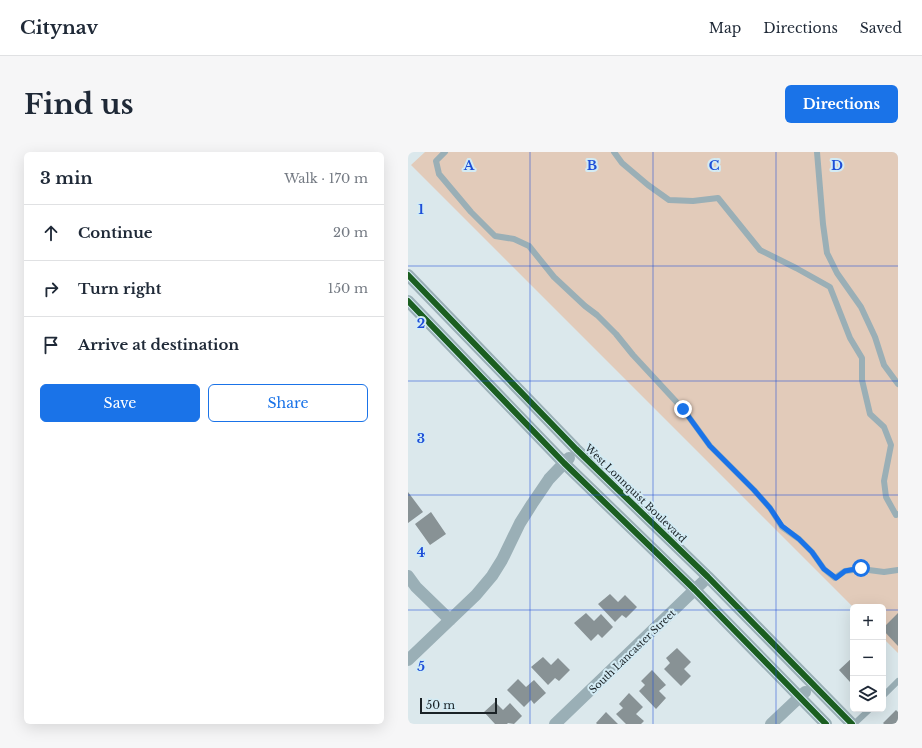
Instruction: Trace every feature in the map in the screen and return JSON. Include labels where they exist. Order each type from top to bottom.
[{"type":"street","name":"West Lonnquist Boulevard","points":[[408,275],[576,449],[708,577],[853,724]]},
{"type":"street","points":[[408,301],[564,463],[695,590],[826,724]]},
{"type":"street","points":[[408,660],[476,595],[492,576],[502,560],[520,523],[532,504],[549,479],[576,449]]},
{"type":"street","points":[[408,576],[416,587],[450,620]]},
{"type":"street","name":"South Lancaster Street","points":[[556,724],[708,577]]},
{"type":"street","points":[[770,724],[813,684]]},
{"type":"lane","points":[[445,152],[436,162],[439,174],[471,212],[495,236],[514,239],[529,246],[554,277],[616,334],[633,355],[683,409],[710,446],[754,490],[770,508],[782,526],[799,539],[812,552],[824,569],[836,578],[845,571],[861,568],[884,572],[898,570]]},
{"type":"lane","points":[[614,152],[622,163],[648,185],[669,200],[693,201],[718,198],[760,250],[830,287],[850,338],[862,358],[862,380],[870,414],[884,427],[890,445],[884,481],[886,497],[897,515]]},
{"type":"lane","points":[[818,152],[823,224],[827,254],[837,273],[861,307],[875,337],[884,364],[898,384]]},
{"type":"lane","points":[[886,693],[898,682]]},
{"type":"lane","points":[[853,724],[867,712]]},
{"type":"shaded area","points":[[425,152],[898,152],[898,653],[886,641],[886,604],[850,604],[411,165]]},
{"type":"building","points":[[408,492],[423,512],[408,523]]},
{"type":"building","points":[[431,512],[446,534],[430,545],[415,524]]},
{"type":"building","points":[[610,594],[618,602],[625,595],[637,607],[626,618],[622,615],[615,622],[598,604]]},
{"type":"building","points":[[586,613],[594,621],[601,614],[613,627],[602,638],[598,634],[591,641],[574,623]]},
{"type":"building","points":[[898,613],[898,646],[886,633],[886,625]]},
{"type":"building","points":[[677,648],[691,662],[684,669],[691,676],[681,686],[664,669],[670,663],[666,658]]},
{"type":"building","points":[[543,657],[551,665],[558,658],[570,670],[559,681],[555,678],[548,685],[531,667]]},
{"type":"building","points":[[850,660],[850,682],[839,670]]},
{"type":"building","points":[[652,670],[666,685],[659,691],[666,698],[656,709],[639,691],[645,685],[641,681]]},
{"type":"building","points":[[518,679],[526,687],[534,680],[546,693],[534,704],[531,700],[524,707],[507,690]]},
{"type":"building","points":[[629,693],[643,707],[636,714],[644,721],[641,724],[626,724],[616,714],[623,708],[619,704]]},
{"type":"building","points":[[495,702],[503,710],[510,703],[522,716],[514,724],[495,724],[484,712]]},
{"type":"building","points":[[896,710],[898,712],[898,724],[884,724],[883,723]]},
{"type":"building","points":[[606,712],[618,724],[596,723]]},
{"type":"cycle path","points":[[408,275],[576,449],[708,577],[852,724]]},
{"type":"cycle path","points":[[408,301],[564,463],[695,590],[826,724]]},
{"type":"route","points":[[683,409],[710,446],[754,490],[770,508],[782,526],[799,539],[812,552],[824,569],[836,578],[845,571],[861,568]]}]
